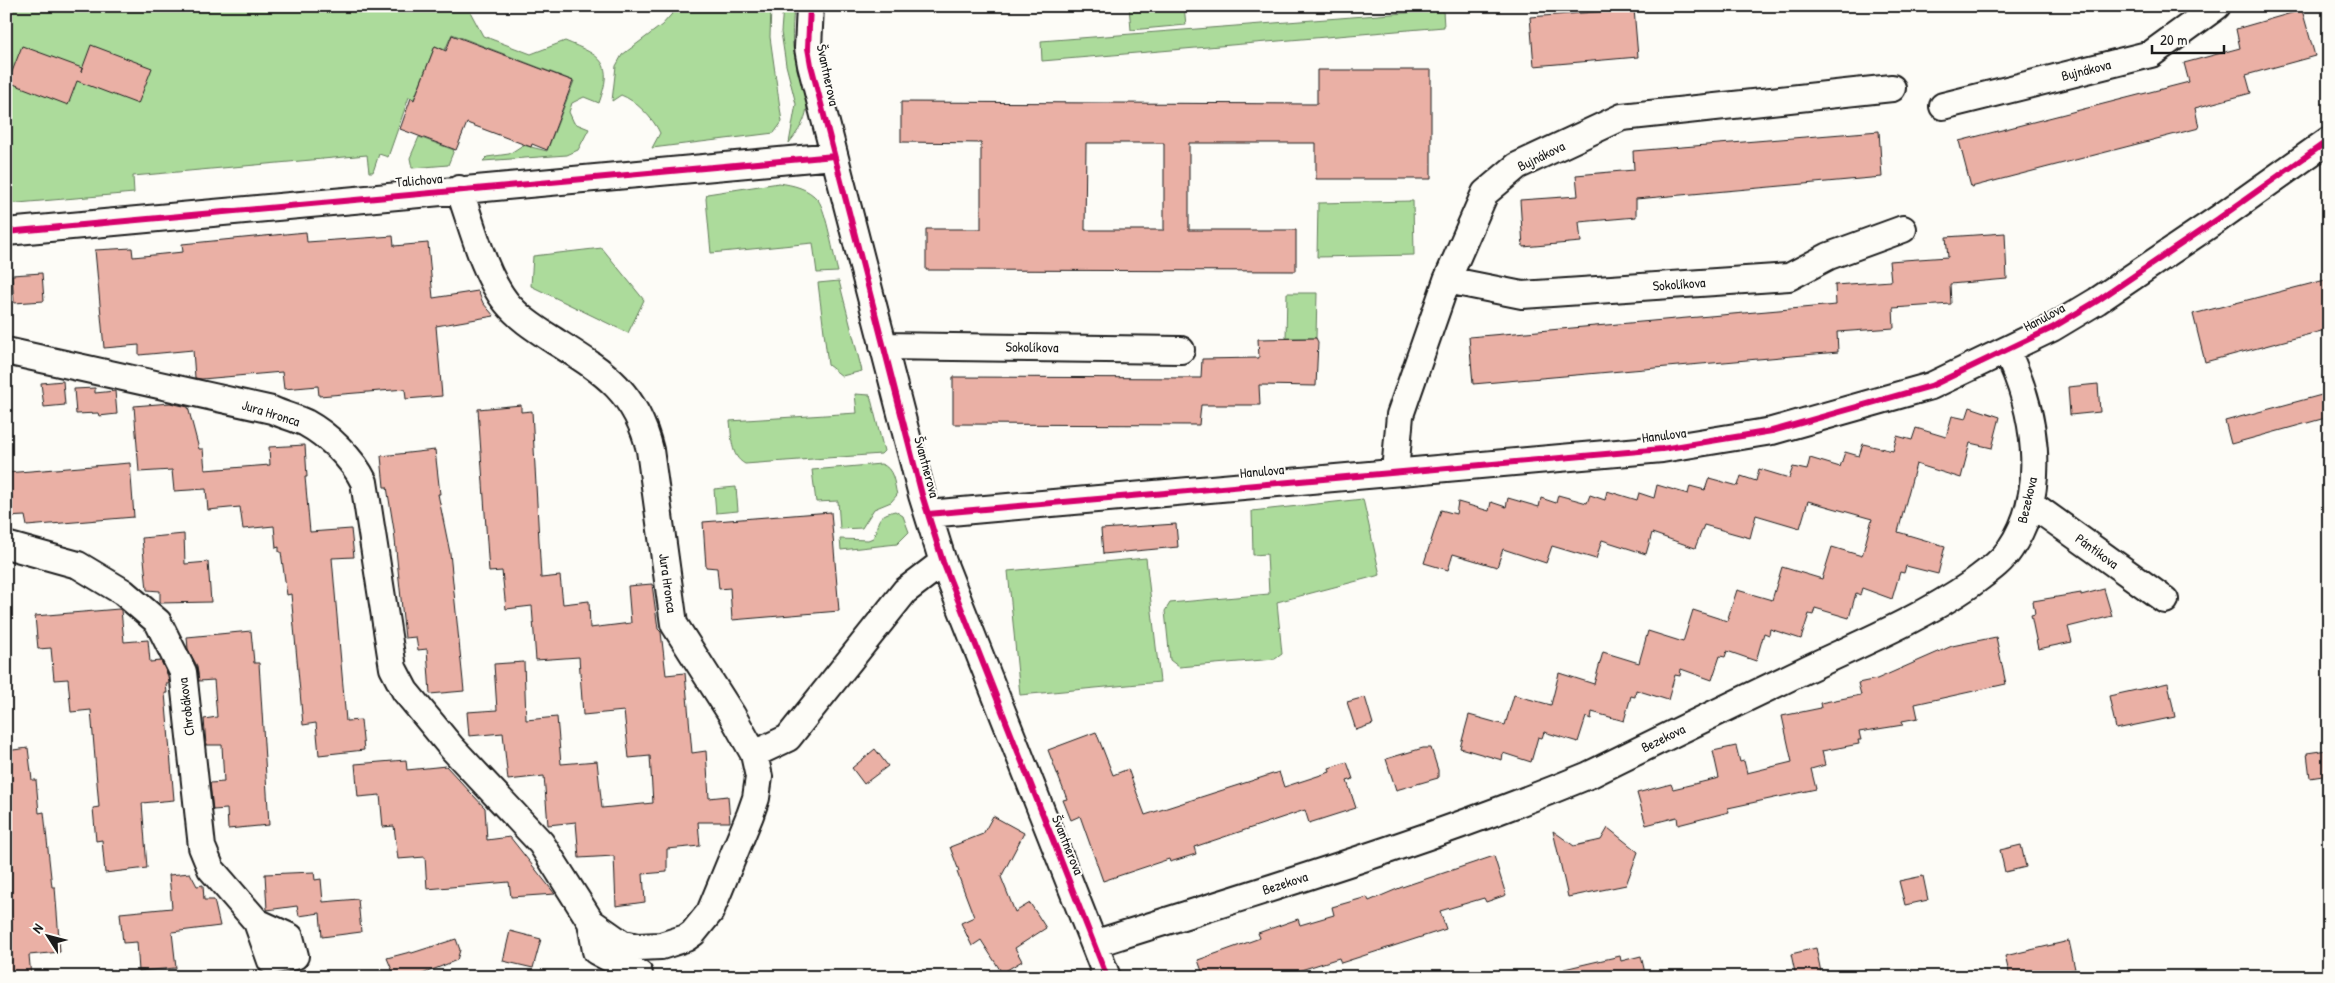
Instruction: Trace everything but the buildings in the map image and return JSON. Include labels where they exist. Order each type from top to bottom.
[{"type":"street","name":"Švantnerova","points":[[810,6],[808,48],[834,156],[928,514],[943,562],[1107,977]]},
{"type":"street","name":"Bujnákova","points":[[1943,106],[2151,54],[2217,6]]},
{"type":"street","name":"Bujnákova","points":[[1395,472],[1400,415],[1447,280],[1485,193],[1517,166],[1622,118],[1892,88]]},
{"type":"street","name":"Hanulova","points":[[928,514],[1662,449],[1772,432],[1931,386],[2052,328],[2097,301],[2218,219],[2329,140]]},
{"type":"street","name":"Talichova","points":[[6,232],[834,156]]},
{"type":"street","name":"Jura Hronca","points":[[6,351],[272,410],[307,424],[348,458],[360,473],[367,491],[393,668],[398,680],[412,701],[452,748],[541,843],[600,929],[621,943],[637,947],[661,946],[686,938],[705,920],[756,798],[759,777],[754,754],[732,715],[674,624],[650,450],[643,424],[608,376],[523,320],[505,301],[492,280],[459,189]]},
{"type":"street","name":"Sokolíkova","points":[[1447,280],[1522,295],[1789,277],[1829,256],[1903,229]]},
{"type":"street","name":"Sokolíkova","points":[[883,346],[1181,350]]},
{"type":"street","name":"Bezekova","points":[[1094,944],[1449,829],[1589,774],[1884,633],[1957,593],[1994,567],[2004,557],[2024,524],[2030,503],[2034,472],[2032,432],[2016,372],[2006,350]]},
{"type":"street","name":"Pántikova","points":[[2030,503],[2165,600]]},
{"type":"street","name":"Chrobákova","points":[[6,545],[78,565],[124,592],[158,622],[182,672],[202,847],[211,869],[257,922]]},
{"type":"street","points":[[754,754],[788,738],[905,591],[943,562]]},
{"type":"street","name":"Jura Hronca","points":[[600,929],[596,951],[639,974],[639,977]]},
{"type":"green space","points":[[6,6],[467,6],[483,36],[531,54],[565,41],[596,56],[602,62],[605,69],[605,78],[599,103],[584,97],[572,103],[569,112],[574,123],[589,129],[578,150],[567,155],[483,161],[487,157],[509,154],[523,145],[547,151],[574,81],[452,34],[445,50],[435,46],[414,99],[409,97],[388,157],[379,154],[373,172],[369,172],[367,155],[133,176],[134,193],[6,204]]},
{"type":"green space","points":[[679,6],[771,6],[770,37],[782,122],[774,133],[652,148],[660,133],[649,116],[626,97],[621,95],[612,101],[616,66],[622,55],[662,25]]},
{"type":"green space","points":[[783,6],[794,6],[793,47],[807,108],[799,130],[789,143],[796,104],[786,65],[781,32]]},
{"type":"green space","points":[[1129,6],[1184,6],[1186,25],[1131,30]]},
{"type":"green space","points":[[1443,10],[1444,27],[1042,61],[1041,41]]},
{"type":"green space","points":[[419,137],[454,150],[448,165],[412,168],[410,158]]},
{"type":"green space","points":[[779,183],[805,190],[818,200],[827,223],[838,272],[817,273],[813,243],[711,253],[707,194]]},
{"type":"green space","points":[[1413,201],[1414,255],[1317,257],[1318,203]]},
{"type":"green space","points":[[602,248],[644,300],[628,333],[531,286],[533,256]]},
{"type":"green space","points":[[839,281],[862,371],[842,376],[828,365],[818,283]]},
{"type":"green space","points":[[1287,293],[1317,293],[1316,338],[1286,338]]},
{"type":"green space","points":[[855,394],[870,395],[884,451],[881,454],[745,464],[740,461],[734,451],[730,421],[857,413]]},
{"type":"green space","points":[[881,464],[891,472],[897,495],[891,502],[874,509],[862,528],[840,529],[838,501],[816,502],[812,470]]},
{"type":"green space","points":[[736,487],[738,511],[716,513],[714,489]]},
{"type":"green space","points":[[1363,499],[1380,575],[1277,602],[1282,654],[1275,659],[1179,667],[1170,660],[1165,611],[1170,603],[1269,594],[1267,554],[1253,555],[1252,511]]},
{"type":"green space","points":[[895,511],[903,516],[909,532],[897,544],[841,550],[840,539],[868,540],[873,538],[881,518]]},
{"type":"green space","points":[[1146,558],[1160,682],[1020,695],[1008,571]]},
{"type":"cycle path","points":[[810,6],[808,48],[811,65],[922,495],[943,562],[1107,977]]},
{"type":"cycle path","points":[[928,514],[1662,449],[1772,431],[1931,386],[2052,328],[2097,301],[2218,219],[2329,140]]},
{"type":"cycle path","points":[[6,232],[834,156]]}]
